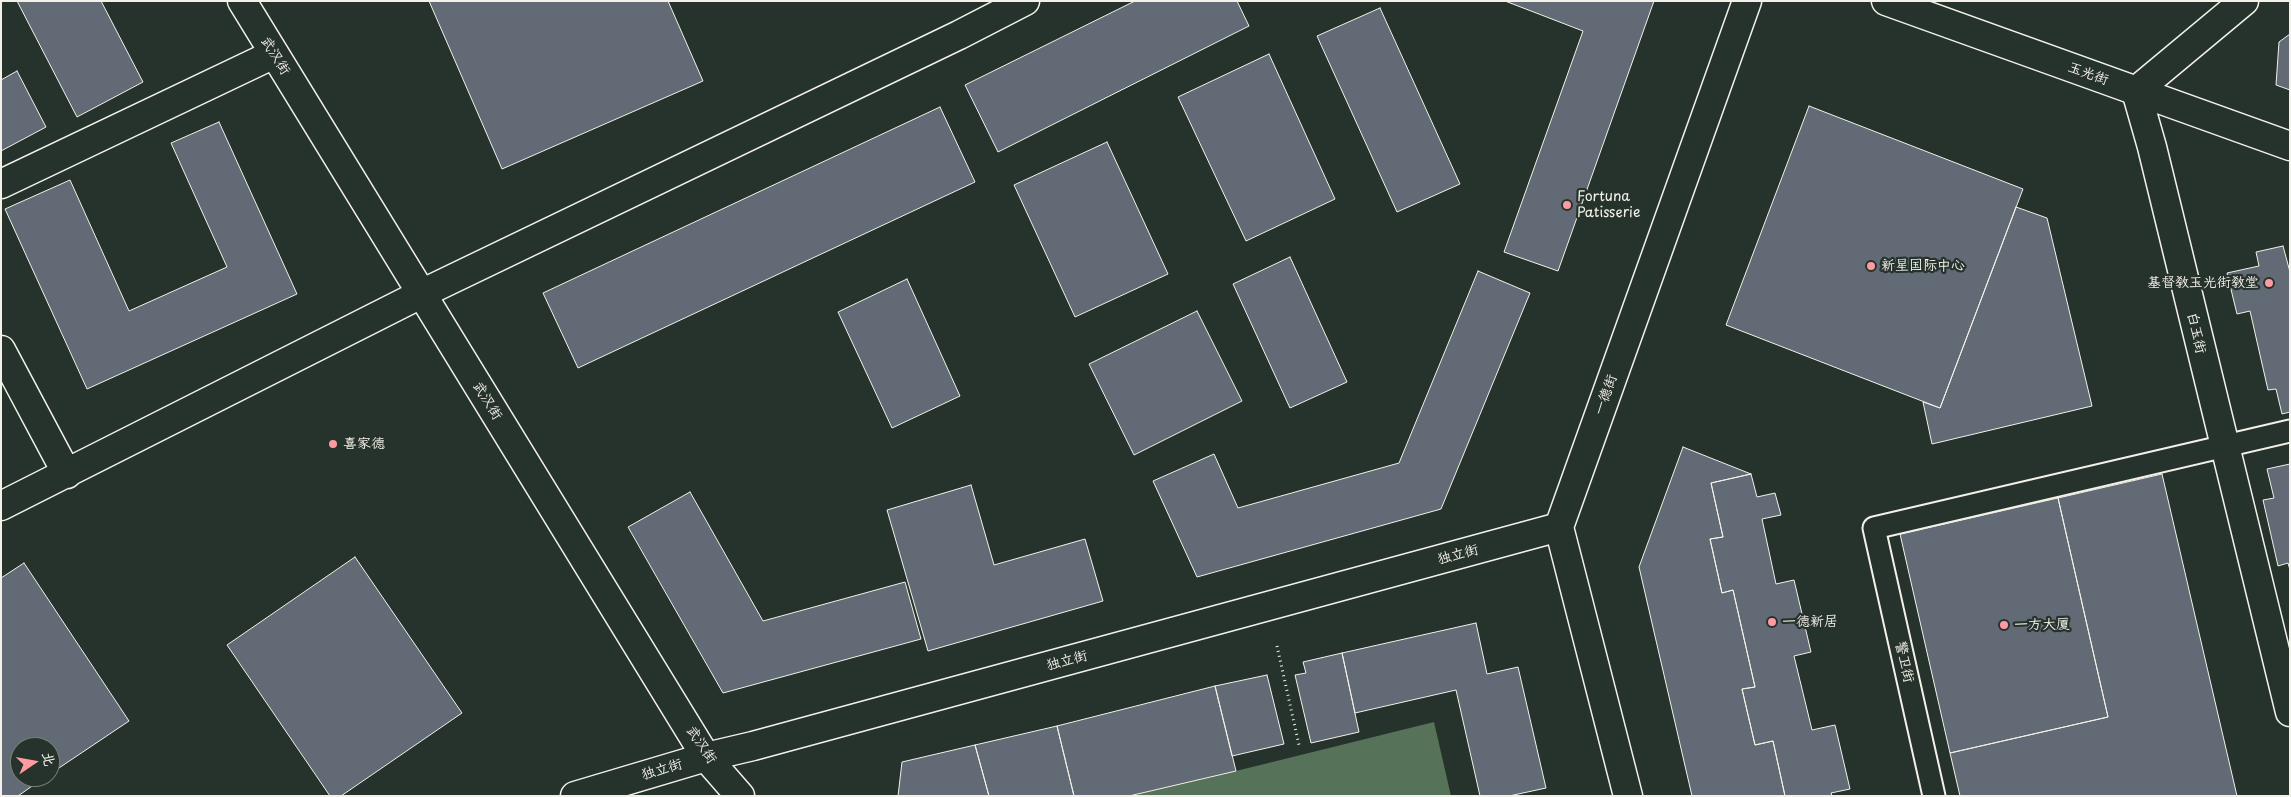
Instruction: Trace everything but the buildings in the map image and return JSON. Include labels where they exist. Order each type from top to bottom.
[{"type":"street","name":"武汉街","points":[[242,1],[706,757],[740,796]]},
{"type":"street","points":[[1,506],[421,294],[959,35],[1025,1]]},
{"type":"street","name":"一德街","points":[[1559,527],[1747,1]]},
{"type":"street","name":"玉光街","points":[[1886,1],[2290,146]]},
{"type":"street","points":[[2136,91],[2244,1]]},
{"type":"street","points":[[1,184],[274,54]]},
{"type":"street","name":"白玉街","points":[[2136,91],[2154,156],[2223,446],[2290,712]]},
{"type":"street","points":[[1,350],[67,474]]},
{"type":"street","points":[[1559,527],[1628,796]]},
{"type":"street","name":"独立街","points":[[575,796],[706,757],[772,741],[1559,527]]},
{"type":"lane","points":[[2223,446],[2290,431]]},
{"type":"lane","name":"警卫街","points":[[1934,796],[1874,528],[2223,446]]},
{"type":"path","points":[[1277,646],[1299,745]]},
{"type":"green space","points":[[1434,722],[1451,796],[1129,796],[1236,771]]},
{"type":"place","name":"Fortuna Patisserie","points":[[1567,205]]},
{"type":"place","name":"新星国际中心","points":[[1871,266]]},
{"type":"place","name":"基督教玉光街教堂","points":[[2269,283]]},
{"type":"place","name":"喜家德","points":[[333,444]]},
{"type":"place","name":"一德新居","points":[[1772,622]]},
{"type":"place","name":"一方大厦","points":[[2004,625]]}]
